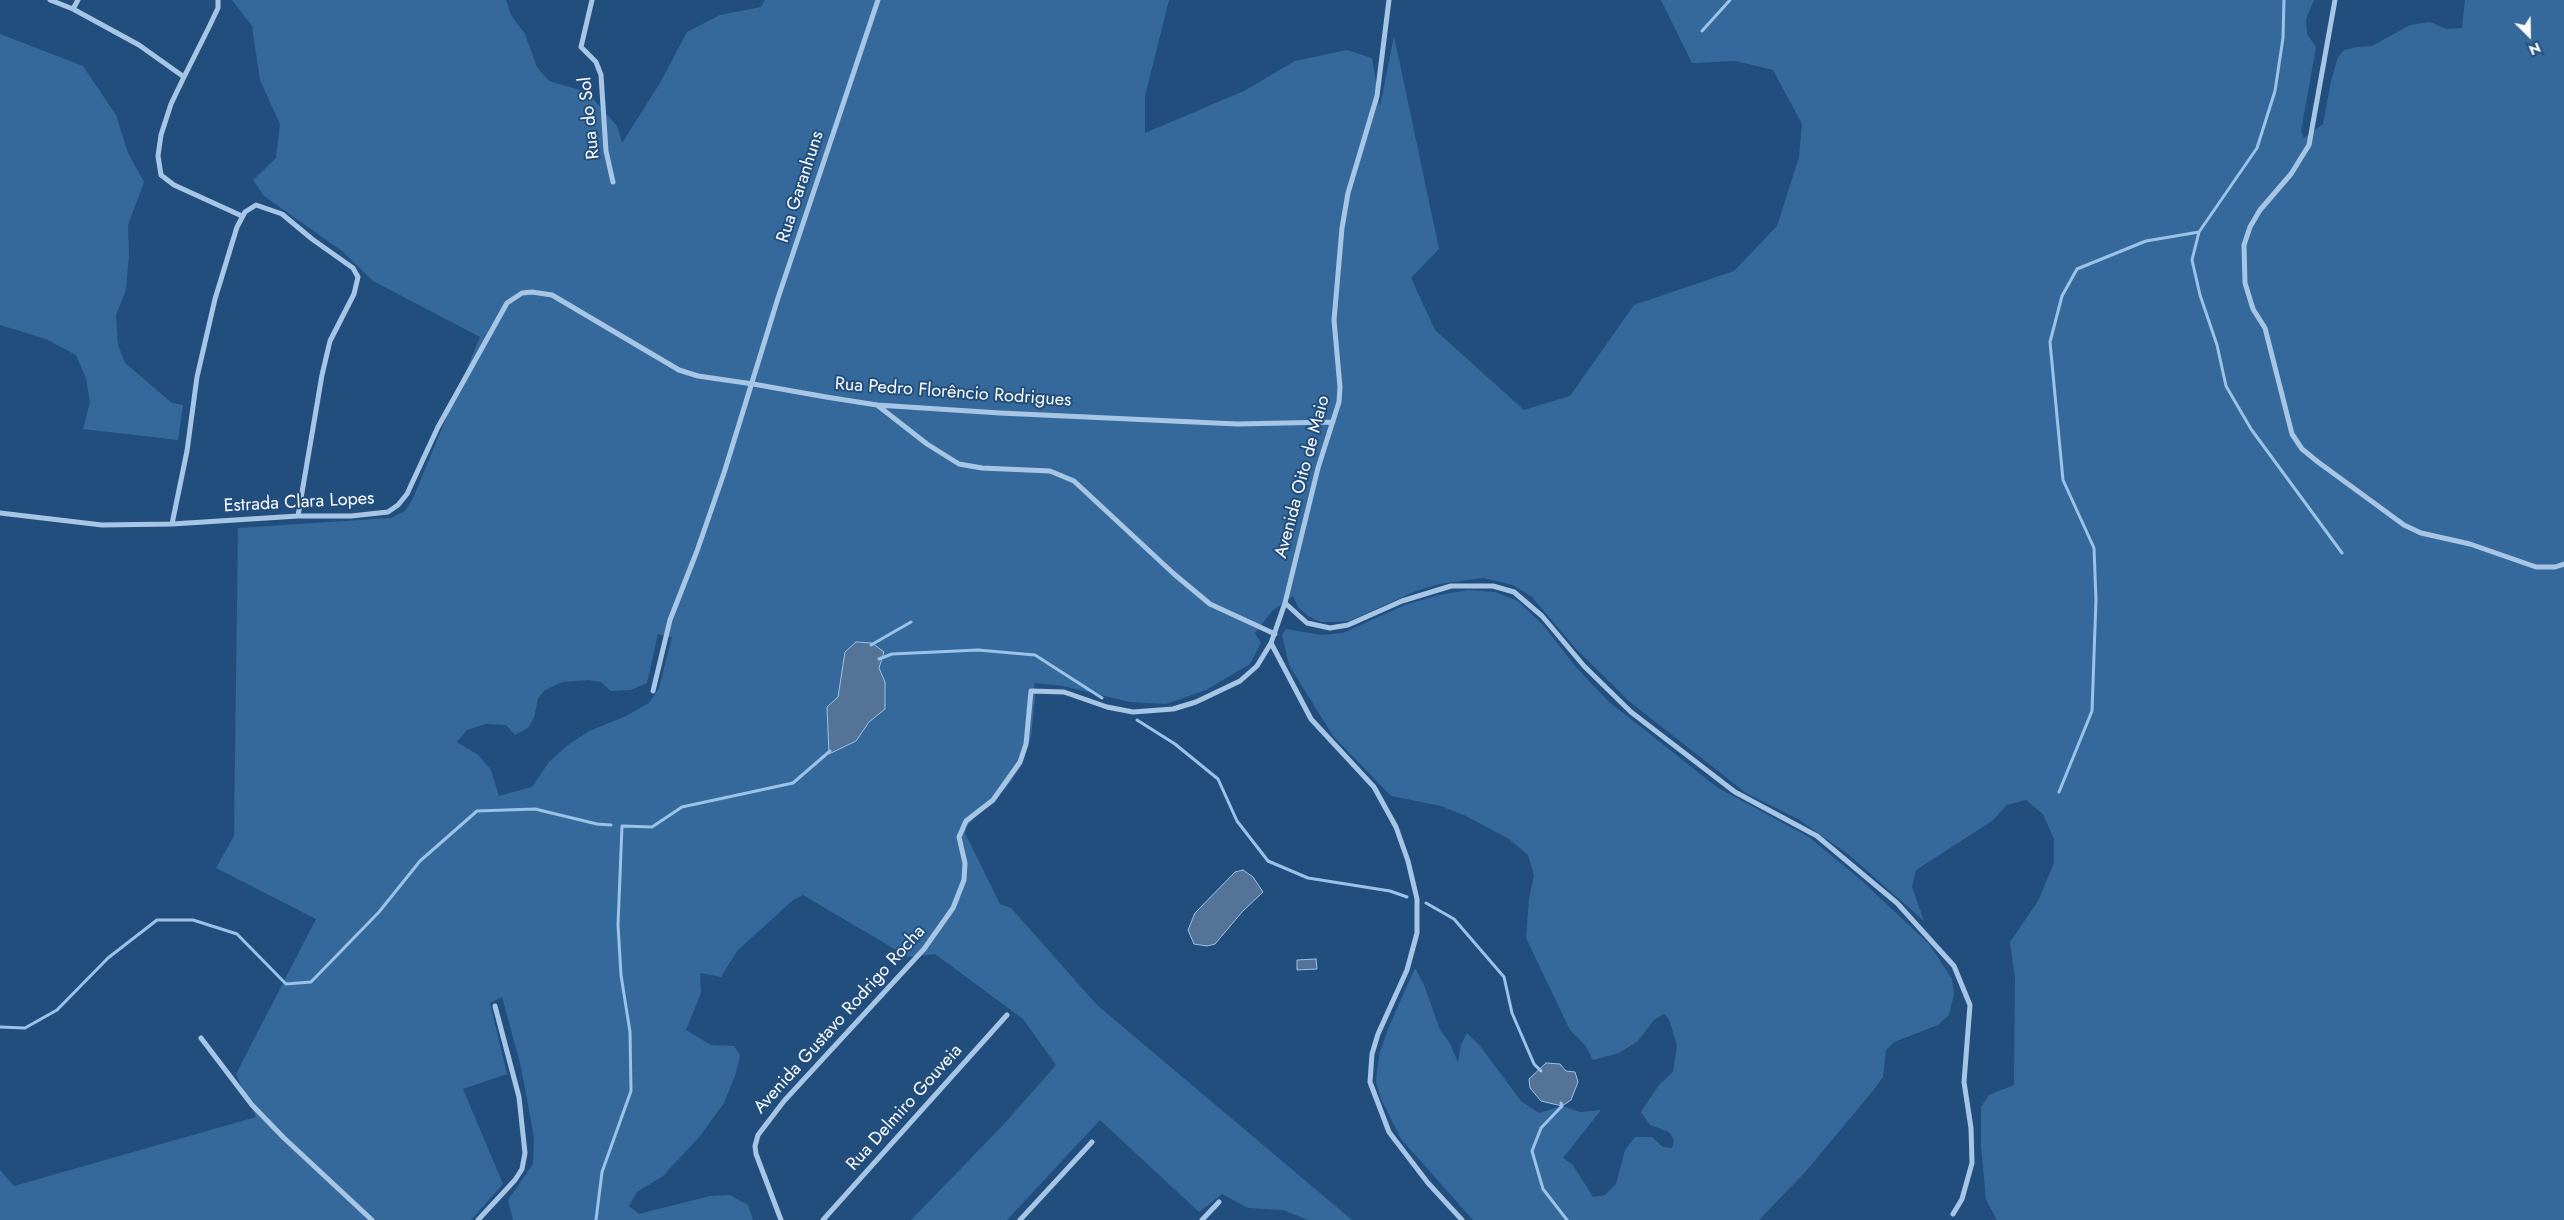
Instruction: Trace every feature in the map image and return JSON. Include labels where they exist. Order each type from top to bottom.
[{"type":"street","points":[[50,0],[73,9],[138,45],[184,77]]},
{"type":"street","points":[[73,9],[78,0]]},
{"type":"street","points":[[218,0],[218,8],[171,104],[161,135],[158,156],[161,175],[174,185],[242,216]]},
{"type":"street","name":"Rua do Sol","points":[[592,0],[581,47],[596,62],[601,75],[606,151],[614,182]]},
{"type":"street","name":"Rua Garanhuns","points":[[652,692],[670,620],[704,533],[753,384],[778,298],[878,0]]},
{"type":"street","name":"Avenida Oito de Maio","points":[[1275,634],[1318,468],[1340,394],[1334,320],[1342,228],[1348,193],[1377,96],[1389,0]]},
{"type":"street","points":[[2335,0],[2310,145],[2291,174],[2260,210],[2250,227],[2244,245],[2245,283],[2253,309],[2265,328],[2292,434],[2302,449],[2404,525],[2421,533],[2470,544],[2536,566],[2555,567],[2564,564]]},
{"type":"street","points":[[172,524],[187,451],[206,334],[231,240],[242,216],[252,206],[263,206],[282,214],[312,239],[353,268],[358,277],[354,294],[330,341],[298,516]]},
{"type":"street","name":"Rua Pedro Florêncio Rodrigues","points":[[506,303],[526,292],[548,294],[679,370],[698,376],[877,405],[1000,414],[1237,424],[1333,422]]},
{"type":"street","name":"Estrada Clara Lopes","points":[[0,513],[102,525],[172,524],[388,512],[398,505],[407,494],[468,368],[506,303]]},
{"type":"street","points":[[877,405],[927,444],[959,464],[982,468],[1050,472],[1074,481],[1174,574],[1210,604],[1275,634]]},
{"type":"street","points":[[1284,603],[1308,623],[1330,628],[1348,625],[1402,601],[1451,586],[1485,585],[1514,592],[1542,616],[1584,666],[1631,712],[1736,792],[1817,836],[1897,903],[1954,966],[1970,1005],[1964,1082],[1971,1128],[1972,1163],[1962,1199],[1953,1214]]},
{"type":"street","name":"Avenida Gustavo Rodrigo Rocha","points":[[781,1220],[756,1154],[754,1146],[758,1135],[784,1101],[921,953],[953,908],[964,880],[965,863],[958,841],[960,833],[969,818],[993,800],[1020,762],[1027,739],[1032,691],[1064,692],[1107,707],[1132,712],[1173,709],[1211,696],[1240,682],[1257,666],[1275,634]]},
{"type":"street","points":[[1271,643],[1311,719],[1374,787],[1396,827],[1408,861],[1417,899],[1417,933],[1407,970],[1378,1034],[1370,1069],[1370,1082],[1389,1132],[1428,1183],[1462,1220]]},
{"type":"street","points":[[478,1220],[515,1180],[522,1169],[525,1153],[519,1097],[495,1006]]},
{"type":"street","name":"Rua Delmiro Gouveia","points":[[823,1220],[1006,1015]]},
{"type":"street","points":[[201,1038],[252,1105],[284,1138],[372,1220]]},
{"type":"street","points":[[1020,1220],[1092,1142]]},
{"type":"street","points":[[1202,1220],[1219,1202]]},
{"type":"shaded area","points":[[232,0],[506,0],[511,15],[525,34],[537,67],[549,81],[587,92],[617,126],[622,143],[660,83],[687,32],[720,15],[761,7],[765,0],[1169,0],[1145,96],[1145,133],[1244,91],[1295,61],[1347,50],[1372,58],[1380,107],[1394,36],[1439,249],[1411,278],[1435,330],[1524,410],[1570,396],[1634,305],[1734,271],[1777,226],[1799,157],[1802,124],[1773,70],[1735,61],[1692,63],[1661,0],[2314,0],[2306,19],[2307,34],[2316,47],[2301,131],[2304,138],[2323,124],[2331,81],[2338,57],[2344,50],[2372,46],[2410,25],[2430,22],[2446,29],[2462,28],[2465,0],[2564,0],[2564,1220],[1997,1220],[1986,1200],[1981,1146],[1981,1107],[1989,1095],[2014,1085],[2015,978],[2010,942],[2038,901],[2054,863],[2054,839],[2043,814],[2026,800],[2007,805],[1992,821],[1916,870],[1912,887],[1924,921],[1848,854],[1798,819],[1746,793],[1630,702],[1576,649],[1532,597],[1513,585],[1483,578],[1439,584],[1416,591],[1349,621],[1321,622],[1308,616],[1298,607],[1293,596],[1272,611],[1255,633],[1261,643],[1250,664],[1206,690],[1166,704],[1130,702],[1063,686],[1034,683],[1035,698],[1031,737],[1022,765],[1006,788],[967,826],[965,833],[1000,904],[1011,908],[1097,1005],[1352,1220],[1308,1220],[1283,1210],[1248,1208],[1222,1194],[1199,1212],[1100,1120],[1007,1220],[911,1220],[1005,1123],[1056,1065],[1023,1019],[935,954],[908,957],[803,895],[793,900],[737,951],[721,977],[700,973],[701,993],[686,1030],[711,1045],[734,1046],[740,1055],[736,1073],[724,1103],[700,1136],[663,1176],[637,1192],[629,1206],[639,1214],[710,1196],[730,1195],[748,1205],[753,1220],[513,1220],[508,1200],[533,1164],[534,1137],[521,1067],[502,997],[490,1003],[507,1074],[463,1089],[503,1184],[471,1220],[0,1220],[0,1170],[14,1186],[256,1117],[236,1074],[316,919],[216,868],[234,836],[238,528],[391,518],[405,511],[413,498],[480,337],[373,281],[342,251],[264,196],[253,180],[276,158],[280,124],[260,80],[252,26]],"holes":[[[658,634],[672,637],[659,688],[649,703],[624,717],[589,731],[568,745],[549,762],[532,787],[499,796],[491,770],[478,755],[457,742],[467,730],[486,724],[506,725],[515,735],[528,728],[534,718],[538,698],[545,690],[562,682],[588,680],[601,682],[611,691],[631,690],[647,683]]]},
{"type":"shaded area","points":[[0,34],[83,66],[116,115],[128,153],[144,182],[128,225],[129,255],[126,290],[116,315],[118,345],[125,363],[172,403],[183,405],[178,440],[83,429],[90,402],[86,378],[76,355],[46,339],[0,325]]},
{"type":"shaded area","points":[[1468,590],[1495,592],[1518,601],[1543,625],[1576,667],[1608,701],[1718,788],[1809,837],[1860,879],[1929,944],[1952,979],[1954,994],[1949,1015],[1938,1025],[1894,1042],[1886,1050],[1883,1077],[1872,1092],[1807,1170],[1759,1220],[1473,1220],[1401,1139],[1381,1099],[1376,1082],[1379,1055],[1388,1029],[1415,968],[1424,985],[1440,1030],[1449,1042],[1458,1062],[1461,1045],[1467,1033],[1480,1046],[1521,1101],[1539,1113],[1562,1106],[1580,1112],[1601,1110],[1563,1158],[1573,1165],[1593,1197],[1605,1195],[1616,1184],[1625,1150],[1635,1137],[1652,1137],[1663,1147],[1672,1148],[1674,1140],[1669,1132],[1650,1125],[1641,1112],[1659,1085],[1673,1072],[1677,1046],[1669,1019],[1664,1014],[1654,1020],[1638,1041],[1619,1053],[1593,1060],[1585,1045],[1570,1030],[1526,938],[1529,899],[1534,875],[1528,855],[1509,839],[1466,816],[1441,806],[1391,796],[1333,736],[1289,665],[1282,635],[1286,629],[1322,635],[1343,633],[1405,605],[1439,595]]},
{"type":"shaded area","points":[[856,642],[872,643],[884,652],[879,668],[885,682],[885,709],[869,722],[856,741],[829,754],[827,707],[838,697],[845,652]]},
{"type":"shaded area","points":[[1243,870],[1253,877],[1263,892],[1242,912],[1215,944],[1207,946],[1194,944],[1188,930],[1195,913],[1235,872]]},
{"type":"shaded area","points":[[1316,959],[1317,969],[1297,970],[1297,960]]},
{"type":"shaded area","points":[[1546,1063],[1560,1064],[1566,1071],[1575,1072],[1578,1082],[1571,1100],[1562,1106],[1541,1101],[1530,1088],[1529,1079]]},
{"type":"waterway","points":[[1702,31],[1730,0]]},
{"type":"waterway","points":[[2284,0],[2283,38],[2275,91],[2257,148],[2199,232],[2192,260],[2200,295],[2217,345],[2226,386],[2251,429],[2342,553]]},
{"type":"waterway","points":[[2059,792],[2092,711],[2096,600],[2094,548],[2063,480],[2050,342],[2062,296],[2077,269],[2146,241],[2199,232]]},
{"type":"waterway","points":[[871,645],[911,622]]},
{"type":"waterway","points":[[879,659],[892,654],[978,650],[1035,655],[1102,698]]},
{"type":"waterway","points":[[1137,720],[1175,744],[1218,779],[1237,821],[1268,861],[1308,878],[1390,891],[1407,897]]},
{"type":"waterway","points":[[596,1220],[602,1172],[631,1091],[630,1032],[621,975],[618,925],[622,826],[652,827],[682,807],[793,783],[830,751]]},
{"type":"waterway","points":[[0,1027],[25,1028],[57,1010],[108,958],[157,920],[193,920],[237,934],[286,984],[311,982],[379,912],[420,861],[477,811],[535,809],[597,824],[611,825]]},
{"type":"waterway","points":[[1426,903],[1454,919],[1504,977],[1512,1013],[1534,1064],[1541,1071]]},
{"type":"waterway","points":[[1561,1103],[1562,1106],[1541,1128],[1532,1151],[1543,1189],[1567,1220]]}]
